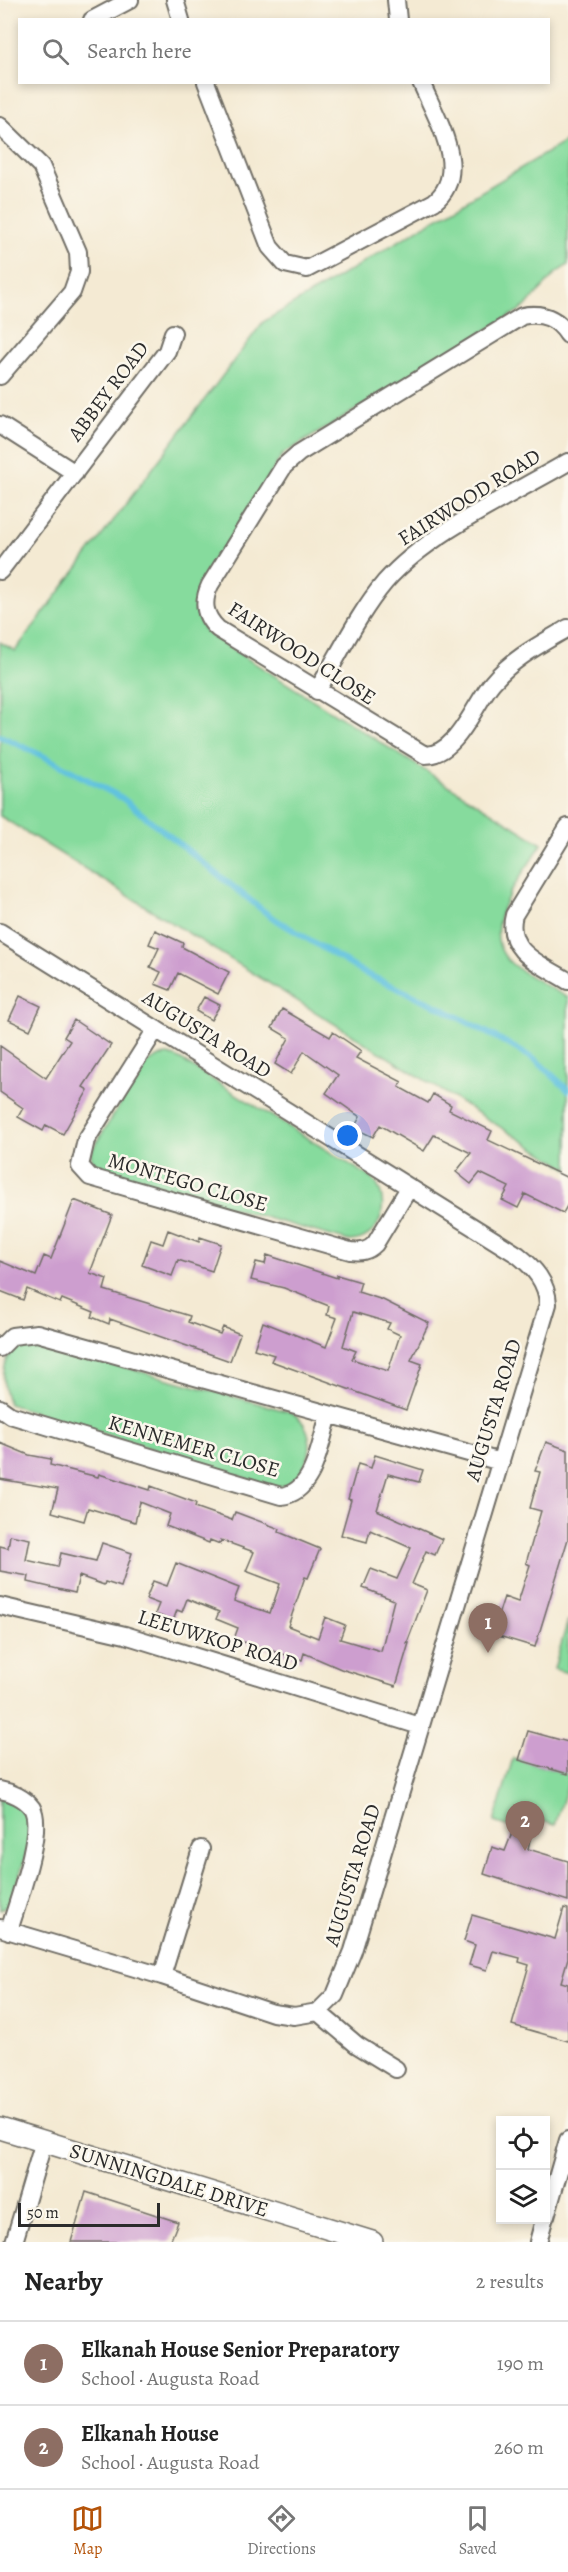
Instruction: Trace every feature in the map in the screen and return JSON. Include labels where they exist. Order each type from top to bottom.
[{"type":"street","points":[[96,18],[130,0]]},
{"type":"street","points":[[175,0],[180,18]]},
{"type":"street","points":[[396,0],[398,18]]},
{"type":"street","points":[[207,84],[270,247],[285,264],[307,269],[434,202],[446,189],[451,178],[450,156],[422,84]]},
{"type":"street","points":[[0,376],[72,292],[80,262],[49,178],[32,154],[2,130]]},
{"type":"street","name":"FAIRWOOD CLOSE","points":[[568,335],[560,324],[547,316],[522,316],[299,453],[284,466],[210,585],[205,609],[207,616],[218,629],[417,752],[432,755],[447,748],[453,742],[488,689],[510,664],[568,628]]},
{"type":"street","name":"ABBEY ROAD","points":[[0,571],[167,351],[173,333]]},
{"type":"street","name":"ABBEY ROAD","points":[[0,425],[75,473]]},
{"type":"street","name":"FAIRWOOD ROAD","points":[[317,691],[370,604],[384,584],[410,557],[444,534],[568,462]]},
{"type":"street","points":[[568,827],[514,915],[511,928],[514,941],[525,955],[568,981]]},
{"type":"street","name":"AUGUSTA ROAD","points":[[2,938],[156,1029],[523,1259],[538,1274],[547,1294],[546,1314],[354,1951],[335,1995],[318,2012]]},
{"type":"street","name":"MONTEGO CLOSE","points":[[156,1029],[86,1140],[81,1166],[90,1177],[350,1251],[361,1252],[375,1245],[409,1188]]},
{"type":"street","points":[[0,1348],[12,1336],[37,1333],[501,1462]]},
{"type":"street","name":"KENNEMER CLOSE","points":[[0,1408],[10,1415],[281,1496],[296,1492],[307,1481],[329,1415]]},
{"type":"street","name":"LEEUWKOP ROAD","points":[[0,1606],[125,1635],[420,1726]]},
{"type":"street","points":[[0,1790],[20,1798],[31,1807],[36,1820],[29,1860],[4,1929],[273,2013],[294,2016],[318,2012],[357,2045],[396,2068]]},
{"type":"street","points":[[162,1977],[201,1849]]},
{"type":"street","name":"SUNNINGDALE DRIVE","points":[[0,2128],[323,2235],[372,2242]]},
{"type":"street","points":[[550,2201],[568,2140]]},
{"type":"street","points":[[14,2242],[44,2141]]},
{"type":"street","points":[[538,2242],[543,2224]]},
{"type":"green space","points":[[568,140],[568,265],[556,273],[525,307],[283,454],[199,587],[196,612],[208,634],[542,844],[505,903],[499,919],[498,935],[501,950],[512,964],[568,998],[568,1169],[0,816],[0,642],[15,651],[263,322]]},
{"type":"green space","points":[[168,1055],[178,1058],[372,1178],[382,1198],[380,1218],[376,1227],[360,1239],[349,1241],[97,1170],[91,1156],[93,1148],[145,1064],[160,1056]]},
{"type":"green space","points":[[27,1343],[36,1343],[290,1412],[301,1420],[310,1443],[304,1468],[296,1478],[286,1484],[273,1487],[9,1404],[4,1386],[4,1369],[12,1353]]},
{"type":"green space","points":[[568,1620],[568,1673],[554,1669]]},
{"type":"green space","points":[[513,1758],[568,1774],[568,1784],[555,1825],[517,1813],[512,1828],[494,1822]]},
{"type":"green space","points":[[0,1797],[16,1803],[28,1814],[31,1833],[25,1859],[9,1905],[0,1909]]},
{"type":"building","points":[[155,930],[183,943],[182,947],[229,972],[218,994],[178,973],[170,990],[155,984],[161,972],[150,967],[159,948],[149,944]]},
{"type":"building","points":[[20,996],[41,1006],[30,1030],[9,1020]]},
{"type":"building","points":[[204,997],[220,1005],[211,1020],[196,1011]]},
{"type":"building","points":[[282,1009],[330,1037],[333,1032],[361,1051],[356,1058],[402,1082],[399,1087],[428,1103],[433,1094],[451,1105],[449,1110],[492,1131],[488,1140],[568,1178],[568,1204],[563,1213],[525,1194],[518,1208],[502,1200],[509,1187],[480,1173],[471,1184],[456,1172],[471,1153],[434,1135],[424,1151],[380,1125],[373,1137],[354,1128],[360,1117],[326,1093],[338,1075],[304,1051],[291,1074],[275,1064],[289,1038],[272,1028]]},
{"type":"building","points":[[74,1020],[111,1045],[83,1087],[88,1090],[63,1134],[46,1125],[43,1131],[18,1117],[23,1108],[0,1092],[0,1046],[46,1078],[70,1041],[64,1037]]},
{"type":"building","points":[[74,1200],[112,1215],[90,1273],[107,1279],[104,1290],[190,1316],[188,1322],[220,1334],[223,1327],[240,1334],[230,1361],[110,1319],[109,1324],[92,1317],[94,1312],[62,1299],[60,1303],[27,1289],[23,1300],[0,1291],[0,1261],[36,1276],[44,1256],[51,1259]]},
{"type":"building","points":[[168,1230],[199,1242],[200,1237],[221,1244],[212,1271],[178,1260],[172,1276],[142,1265],[151,1240],[163,1244]]},
{"type":"building","points":[[267,1255],[337,1278],[337,1275],[361,1282],[358,1292],[383,1300],[429,1323],[411,1360],[422,1364],[406,1410],[271,1361],[274,1355],[254,1349],[263,1322],[326,1347],[337,1318],[327,1315],[329,1306],[284,1288],[251,1280],[256,1262],[265,1264]],"holes":[[[353,1312],[390,1323],[387,1329],[400,1335],[388,1371],[352,1359],[356,1351],[343,1346]]]},
{"type":"building","points":[[546,1442],[568,1450],[568,1539],[535,1647],[492,1634],[504,1597],[518,1602],[530,1565],[526,1563],[541,1511],[530,1508],[540,1472],[535,1471]]},
{"type":"building","points":[[0,1443],[29,1455],[51,1459],[50,1465],[98,1477],[99,1474],[150,1490],[151,1486],[196,1503],[195,1507],[232,1520],[235,1512],[280,1529],[279,1532],[320,1549],[308,1578],[305,1577],[288,1626],[318,1638],[325,1617],[345,1625],[340,1639],[381,1651],[394,1600],[363,1588],[371,1569],[397,1579],[411,1548],[370,1530],[367,1542],[341,1535],[351,1500],[348,1499],[358,1464],[371,1468],[375,1455],[423,1470],[419,1482],[388,1474],[377,1510],[442,1539],[435,1555],[426,1551],[412,1584],[427,1590],[407,1643],[409,1643],[396,1686],[341,1669],[304,1653],[302,1660],[234,1639],[238,1628],[216,1619],[219,1612],[187,1599],[182,1612],[177,1610],[173,1621],[155,1614],[159,1604],[146,1599],[153,1581],[167,1586],[176,1563],[239,1588],[234,1601],[270,1613],[280,1584],[246,1571],[254,1552],[221,1540],[220,1544],[210,1540],[209,1543],[166,1526],[170,1514],[140,1502],[135,1522],[88,1508],[84,1521],[52,1512],[58,1489],[0,1479]]},
{"type":"building","points":[[10,1535],[30,1539],[26,1560],[58,1567],[61,1553],[96,1561],[102,1543],[132,1553],[121,1587],[105,1582],[104,1585],[79,1576],[75,1593],[28,1582],[29,1576],[0,1571],[0,1546],[8,1548]]},
{"type":"building","points":[[528,1731],[568,1742],[568,1774],[519,1760]]},
{"type":"building","points":[[514,1828],[531,1834],[528,1849],[568,1861],[568,1901],[484,1874],[492,1847],[505,1851]]},
{"type":"building","points":[[564,1908],[568,1909],[568,1958],[561,1982],[568,1984],[568,2041],[512,2025],[529,1965],[519,1962],[520,1958],[493,1951],[487,1970],[469,1965],[475,1945],[464,1941],[472,1915],[555,1939]]},
{"type":"building","points":[[86,2192],[178,2222],[170,2242],[71,2242]]},
{"type":"waterway","points":[[0,736],[122,798],[270,916],[364,973],[441,1008],[508,1044],[537,1061],[568,1090]]},
{"type":"place","name":"Elkanah House Senior Preparatory","points":[[488,1653]]},
{"type":"place","name":"Elkanah House","points":[[525,1851]]}]
